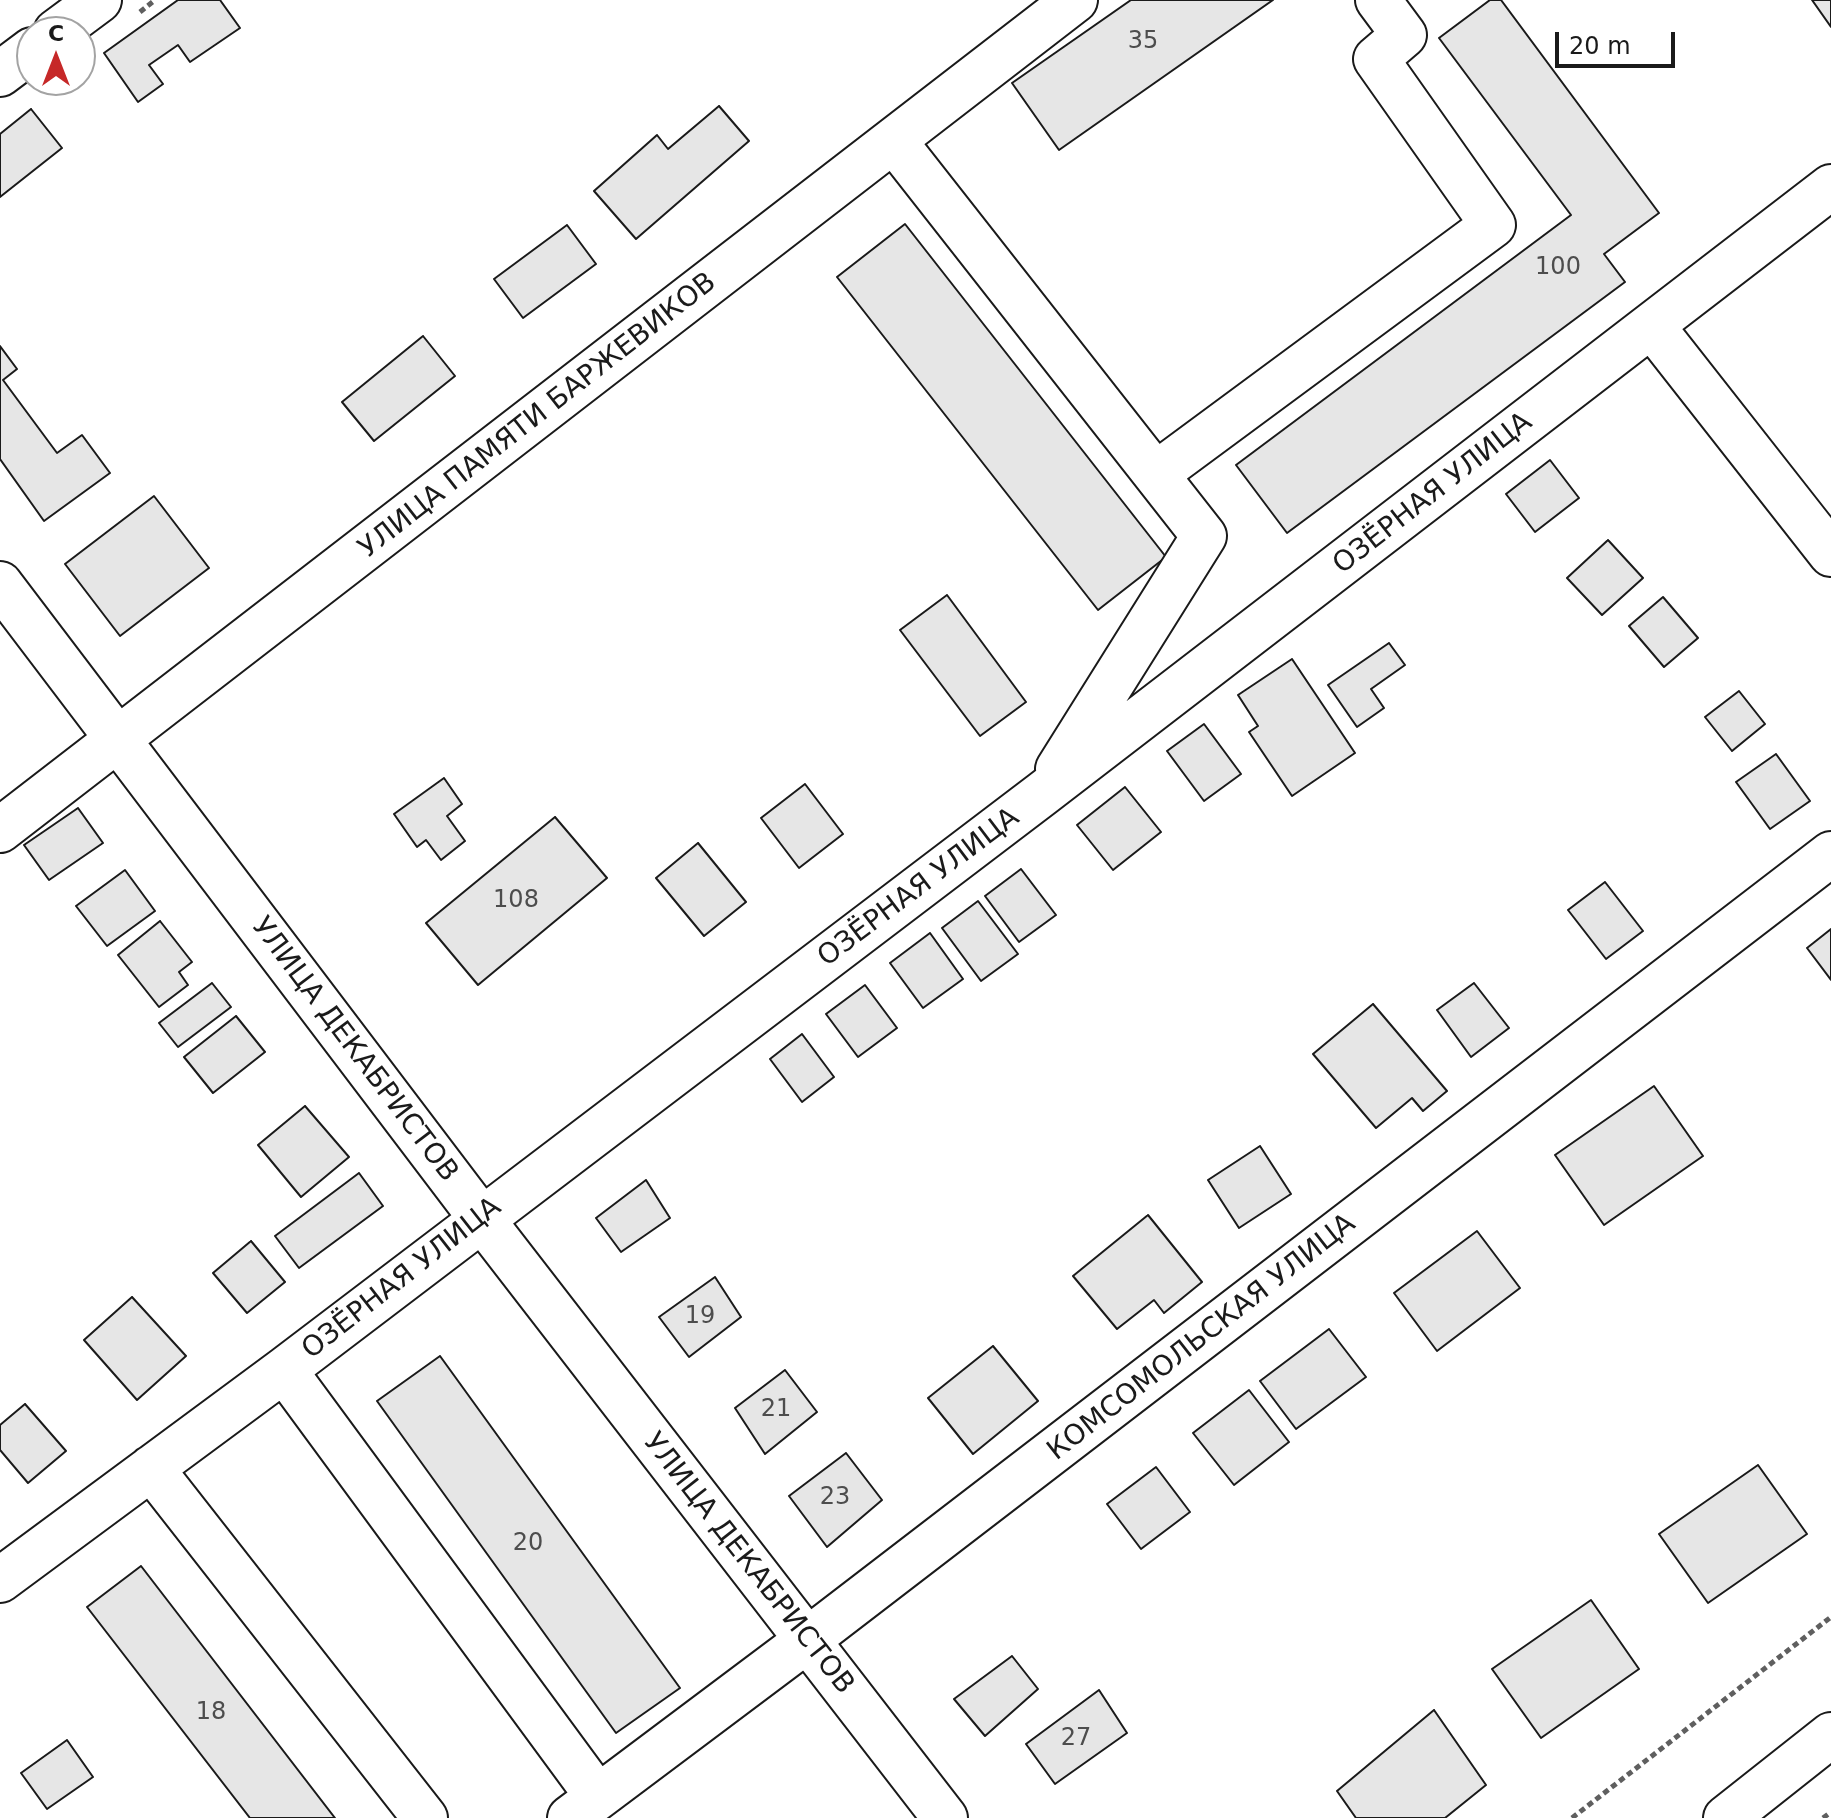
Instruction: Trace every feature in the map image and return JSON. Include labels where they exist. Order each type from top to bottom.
[{"type":"street","points":[[78,16],[99,0]]},
{"type":"street","name":"УЛИЦА ПАМЯТИ БАРЖЕВИКОВ","points":[[0,830],[1075,0]]},
{"type":"street","points":[[1156,474],[1493,225],[1376,59],[1404,35],[1378,0]]},
{"type":"street","points":[[894,141],[1204,536],[1042,794]]},
{"type":"street","name":"ОЗЁРНАЯ УЛИЦА","points":[[0,1580],[284,1370],[1042,794],[1831,187]]},
{"type":"street","points":[[1652,326],[1831,554]]},
{"type":"street","name":"УЛИЦА ДЕКАБРИСТОВ","points":[[0,584],[481,1218],[945,1818]]},
{"type":"street","name":"КОМСОМОЛЬСКАЯ УЛИЦА","points":[[584,1807],[806,1641],[1831,854]]},
{"type":"street","points":[[284,1370],[584,1807]]},
{"type":"street","points":[[151,1468],[425,1818]]},
{"type":"street","points":[[1726,1818],[1831,1735]]},
{"type":"path","points":[[1572,1818],[1831,1617]]},
{"type":"path","points":[[1823,1818],[1831,1812]]},
{"type":"building","points":[[178,0],[220,0],[240,28],[190,62],[178,45],[149,65],[163,84],[138,102],[104,53]]},
{"type":"building","points":[[1131,0],[1273,0],[1059,150],[1012,83]]},
{"type":"building","points":[[1490,0],[1501,0],[1659,213],[1604,254],[1625,282],[1287,533],[1236,465],[1571,215],[1439,38]]},
{"type":"building","points":[[1812,0],[1831,0],[1831,27]]},
{"type":"building","points":[[719,106],[749,141],[636,239],[594,191],[657,135],[668,149]]},
{"type":"building","points":[[31,109],[62,148],[0,197],[0,134]]},
{"type":"building","points":[[905,224],[1166,557],[1098,610],[837,277]]},
{"type":"building","points":[[567,225],[596,264],[523,318],[494,279]]},
{"type":"building","points":[[423,336],[455,376],[374,441],[342,402]]},
{"type":"building","points":[[0,346],[17,369],[3,380],[57,453],[82,435],[110,473],[44,521],[0,459]]},
{"type":"building","points":[[1550,460],[1579,498],[1535,532],[1506,494]]},
{"type":"building","points":[[154,496],[209,568],[120,636],[65,564]]},
{"type":"building","points":[[1608,540],[1643,578],[1602,615],[1567,578]]},
{"type":"building","points":[[947,595],[1026,702],[980,736],[900,630]]},
{"type":"building","points":[[1663,597],[1698,638],[1664,667],[1629,626]]},
{"type":"building","points":[[1389,643],[1405,665],[1371,689],[1384,708],[1357,727],[1328,685]]},
{"type":"building","points":[[1292,659],[1355,753],[1292,796],[1249,732],[1258,726],[1238,695]]},
{"type":"building","points":[[1739,691],[1765,724],[1732,751],[1705,717]]},
{"type":"building","points":[[1204,724],[1241,774],[1204,801],[1167,751]]},
{"type":"building","points":[[1776,754],[1810,801],[1770,829],[1736,782]]},
{"type":"building","points":[[444,778],[462,804],[447,816],[465,841],[441,860],[426,840],[417,847],[394,814]]},
{"type":"building","points":[[805,784],[843,834],[799,868],[761,818]]},
{"type":"building","points":[[1125,787],[1161,832],[1113,870],[1077,825]]},
{"type":"building","points":[[78,808],[103,843],[49,880],[24,845]]},
{"type":"building","points":[[555,817],[607,878],[478,985],[426,923]]},
{"type":"building","points":[[698,843],[746,902],[704,936],[656,878]]},
{"type":"building","points":[[1021,869],[1056,915],[1019,942],[985,896]]},
{"type":"building","points":[[125,870],[155,911],[107,946],[76,906]]},
{"type":"building","points":[[1605,882],[1643,931],[1606,959],[1568,910]]},
{"type":"building","points":[[978,901],[1018,954],[981,981],[942,928]]},
{"type":"building","points":[[160,921],[192,962],[179,972],[188,985],[159,1007],[118,955]]},
{"type":"building","points":[[1831,929],[1831,980],[1807,948]]},
{"type":"building","points":[[930,933],[963,979],[923,1008],[890,963]]},
{"type":"building","points":[[212,983],[231,1007],[178,1047],[159,1023]]},
{"type":"building","points":[[1474,983],[1509,1028],[1471,1057],[1437,1010]]},
{"type":"building","points":[[865,985],[897,1028],[858,1057],[826,1014]]},
{"type":"building","points":[[1373,1004],[1447,1091],[1423,1111],[1412,1098],[1376,1128],[1313,1054]]},
{"type":"building","points":[[236,1016],[265,1052],[213,1093],[184,1057]]},
{"type":"building","points":[[802,1034],[834,1077],[802,1102],[770,1059]]},
{"type":"building","points":[[1654,1086],[1703,1156],[1604,1225],[1555,1155]]},
{"type":"building","points":[[305,1106],[349,1157],[301,1197],[258,1145]]},
{"type":"building","points":[[1260,1146],[1291,1194],[1239,1228],[1208,1180]]},
{"type":"building","points":[[359,1173],[383,1206],[299,1268],[275,1236]]},
{"type":"building","points":[[646,1180],[670,1218],[621,1252],[596,1218]]},
{"type":"building","points":[[1148,1215],[1202,1282],[1164,1313],[1154,1300],[1117,1329],[1073,1276]]},
{"type":"building","points":[[1477,1231],[1520,1288],[1437,1351],[1394,1293]]},
{"type":"building","points":[[251,1241],[285,1282],[247,1313],[213,1273]]},
{"type":"building","points":[[715,1277],[741,1317],[689,1357],[659,1317]]},
{"type":"building","points":[[132,1297],[186,1356],[137,1400],[84,1340]]},
{"type":"building","points":[[1329,1329],[1366,1377],[1296,1429],[1260,1381]]},
{"type":"building","points":[[993,1346],[1038,1401],[973,1454],[928,1398]]},
{"type":"building","points":[[440,1356],[680,1688],[616,1733],[377,1401]]},
{"type":"building","points":[[785,1370],[817,1412],[765,1454],[735,1408]]},
{"type":"building","points":[[1249,1390],[1289,1442],[1234,1485],[1193,1433]]},
{"type":"building","points":[[25,1404],[66,1451],[28,1483],[0,1450],[0,1425]]},
{"type":"building","points":[[846,1453],[882,1500],[827,1547],[789,1496]]},
{"type":"building","points":[[1758,1465],[1807,1534],[1708,1603],[1659,1534]]},
{"type":"building","points":[[1156,1467],[1190,1512],[1141,1549],[1107,1504]]},
{"type":"building","points":[[141,1566],[335,1818],[250,1818],[87,1607]]},
{"type":"building","points":[[1591,1600],[1639,1669],[1541,1738],[1492,1669]]},
{"type":"building","points":[[1012,1656],[1038,1689],[985,1736],[954,1699]]},
{"type":"building","points":[[1099,1690],[1127,1733],[1055,1784],[1026,1744]]},
{"type":"building","points":[[1434,1710],[1486,1785],[1445,1818],[1356,1818],[1337,1791]]},
{"type":"building","points":[[67,1740],[93,1777],[47,1809],[21,1773]]}]
